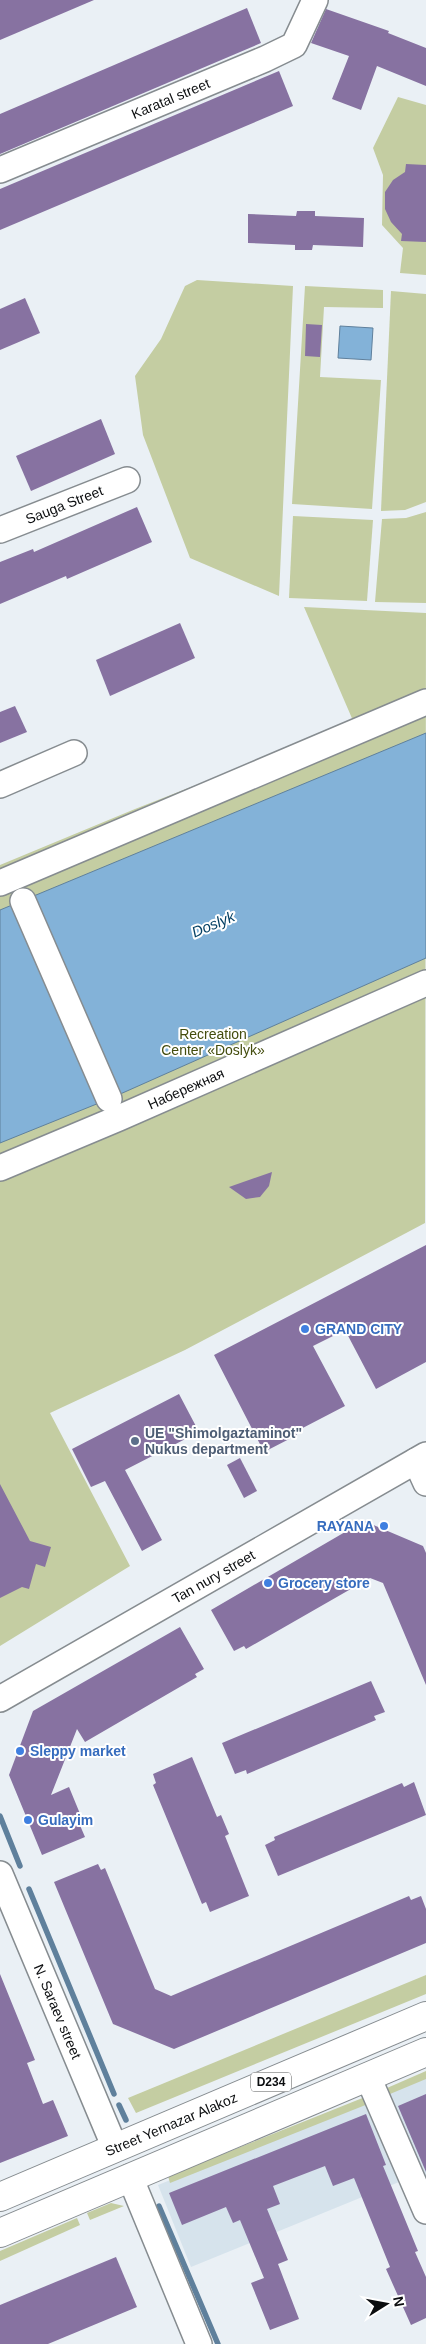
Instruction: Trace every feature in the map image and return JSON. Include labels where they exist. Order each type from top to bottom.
[{"type":"main road","name":"Street Yernazar Alakoz","points":[[0,2197],[426,2016]]},
{"type":"main road","name":"D234","points":[[0,2233],[426,2052]]},
{"type":"street","name":"Karatal street","points":[[0,170],[265,60],[294,45],[315,0]]},
{"type":"street","name":"Sauga Street","points":[[0,530],[128,480]]},
{"type":"street","points":[[0,883],[426,702]]},
{"type":"street","points":[[0,785],[74,753]]},
{"type":"street","points":[[23,901],[109,1099]]},
{"type":"street","name":"Набережная","points":[[0,1168],[119,1118],[426,983]]},
{"type":"street","name":"Tan nury street","points":[[0,1699],[311,1519],[423,1466]]},
{"type":"street","name":"N. Saraev street","points":[[0,1874],[115,2148]]},
{"type":"street","points":[[368,2076],[426,2211]]},
{"type":"street","points":[[130,2177],[199,2344]]},
{"type":"shaded area","points":[[426,2076],[426,2213],[414,2218],[399,2182],[191,2267],[158,2185]]},
{"type":"green space","points":[[398,97],[426,105],[426,275],[400,273],[403,248],[382,225],[383,175],[373,148]]},
{"type":"green space","points":[[197,280],[293,286],[279,596],[190,558],[143,435],[135,376],[161,339],[185,286]]},
{"type":"green space","points":[[305,286],[383,290],[383,308],[324,307],[320,377],[381,380],[372,509],[292,504]]},
{"type":"green space","points":[[391,291],[426,294],[426,502],[405,510],[381,511]]},
{"type":"green space","points":[[426,512],[426,603],[375,602],[382,519],[406,518]]},
{"type":"green space","points":[[293,516],[373,520],[367,601],[289,598]]},
{"type":"green space","name":"Recreation Center «Doslyk»","points":[[304,607],[426,613],[425,1223],[185,1350],[50,1413],[130,1566],[0,1646],[0,865],[135,809],[354,723]]},
{"type":"green space","points":[[426,1975],[426,1994],[136,2113],[128,2098]]},
{"type":"green space","points":[[426,2071],[426,2079],[390,2094],[387,2088]]},
{"type":"green space","points":[[365,2097],[368,2104],[170,2183],[168,2176]]},
{"type":"green space","points":[[111,2203],[124,2206],[90,2220],[87,2213]]},
{"type":"green space","points":[[77,2218],[80,2225],[0,2261],[0,2251]]},
{"type":"water","points":[[340,326],[373,328],[371,360],[338,358]]},
{"type":"water","name":"Doslyk","points":[[426,733],[426,958],[109,1099],[0,1143],[0,910]]},
{"type":"building","points":[[0,0],[94,0],[0,40]]},
{"type":"building","points":[[247,8],[261,43],[0,154],[0,114]]},
{"type":"building","points":[[326,9],[389,31],[388,33],[426,48],[426,86],[377,66],[361,110],[332,99],[349,56],[311,43]]},
{"type":"building","points":[[279,71],[293,106],[0,230],[0,189]]},
{"type":"building","points":[[406,164],[426,165],[426,242],[401,241],[402,234],[391,222],[385,209],[385,192],[393,180],[405,172]]},
{"type":"building","points":[[297,211],[315,211],[315,216],[364,218],[363,247],[313,245],[312,250],[295,250],[295,245],[248,243],[248,214],[296,216]]},
{"type":"building","points":[[25,298],[40,333],[0,350],[0,309]]},
{"type":"building","points":[[306,324],[322,325],[320,357],[305,356]]},
{"type":"building","points":[[101,419],[115,454],[31,491],[16,456]]},
{"type":"building","points":[[137,507],[152,542],[67,579],[66,576],[0,604],[0,562],[33,549],[34,552]]},
{"type":"building","points":[[180,623],[195,658],[110,696],[96,660]]},
{"type":"building","points":[[15,706],[27,732],[0,743],[0,712]]},
{"type":"building","points":[[272,1172],[269,1186],[260,1197],[246,1199],[229,1187]]},
{"type":"building","name":"GRAND CITY","points":[[426,1245],[426,1362],[376,1389],[345,1330],[313,1346],[345,1406],[295,1432],[297,1435],[264,1452],[214,1355]]},
{"type":"building","name":"UE \"Shimolgaztaminot\" Nukus department","points":[[179,1394],[199,1432],[125,1470],[162,1540],[142,1551],[105,1481],[91,1487],[72,1449]]},
{"type":"building","points":[[240,1458],[257,1491],[244,1498],[227,1465]]},
{"type":"building","points":[[0,1484],[30,1541],[51,1547],[45,1567],[36,1564],[29,1589],[22,1587],[0,1598]]},
{"type":"building","points":[[364,1521],[423,1546],[426,1553],[426,1685],[383,1583],[370,1578],[246,1649],[244,1646],[234,1651],[211,1610]]},
{"type":"building","points":[[180,1627],[204,1669],[195,1674],[197,1677],[85,1742],[77,1729],[51,1795],[69,1787],[83,1821],[79,1823],[85,1837],[42,1855],[9,1775],[33,1711]]},
{"type":"building","points":[[371,1681],[385,1712],[374,1716],[376,1720],[247,1774],[246,1770],[235,1774],[222,1743]]},
{"type":"building","points":[[192,1757],[217,1817],[221,1815],[229,1834],[225,1836],[249,1896],[210,1912],[206,1902],[202,1904],[153,1785],[156,1783],[153,1774]]},
{"type":"building","points":[[414,1782],[426,1815],[278,1876],[265,1845],[275,1840],[274,1837],[402,1783],[404,1787]]},
{"type":"building","points":[[98,1864],[101,1870],[105,1868],[155,1989],[171,1996],[409,1896],[411,1900],[421,1896],[426,1909],[426,1943],[174,2049],[113,2024],[54,1882]]},
{"type":"building","points":[[0,1974],[35,2060],[27,2063],[43,2104],[53,2100],[68,2136],[0,2163]]},
{"type":"building","points":[[426,2094],[426,2172],[398,2106]]},
{"type":"building","points":[[366,2114],[386,2165],[383,2166],[418,2251],[415,2252],[426,2277],[426,2318],[411,2325],[386,2269],[390,2267],[354,2178],[333,2186],[325,2166],[273,2186],[280,2204],[267,2209],[288,2260],[278,2264],[299,2319],[270,2330],[251,2283],[264,2278],[240,2220],[233,2223],[226,2207],[182,2225],[169,2193]]},
{"type":"building","points":[[116,2257],[137,2307],[48,2344],[0,2344],[0,2305]]},
{"type":"waterway","points":[[0,1816],[20,1866]]},
{"type":"waterway","points":[[29,1889],[114,2094]]},
{"type":"waterway","points":[[119,2105],[126,2120]]},
{"type":"waterway","points":[[159,2206],[218,2344]]},
{"type":"place","name":"GRAND CITY","points":[[305,1329]]},
{"type":"place","name":"UE \"Shimolgaztaminot\" Nukus department","points":[[135,1441]]},
{"type":"place","name":"RAYANA","points":[[384,1526]]},
{"type":"place","name":"Grocery store","points":[[268,1583]]},
{"type":"place","name":"Sleppy market","points":[[20,1751]]},
{"type":"place","name":"Gulayim","points":[[28,1820]]}]
